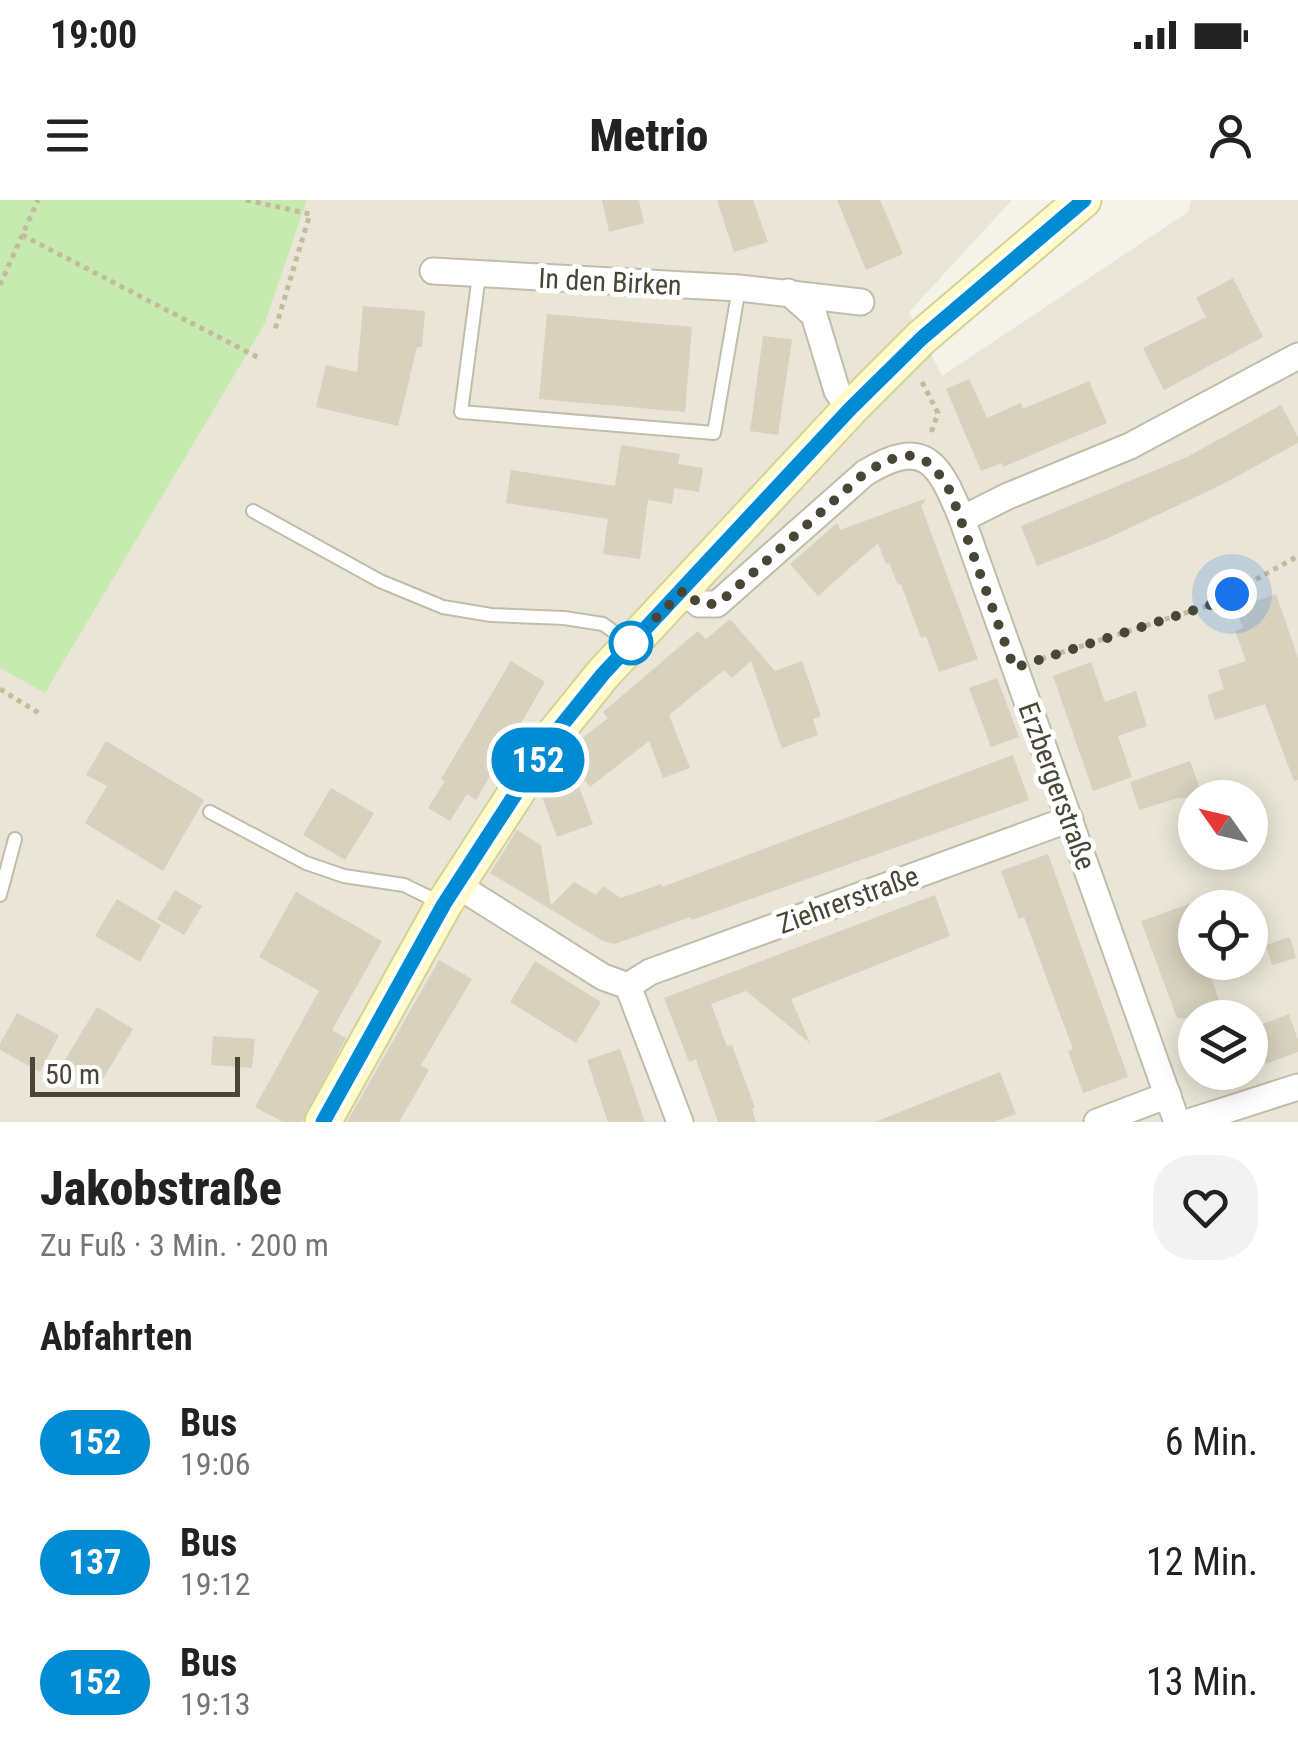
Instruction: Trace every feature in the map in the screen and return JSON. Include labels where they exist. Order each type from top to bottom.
[{"type":"street","points":[[323,1122],[450,895],[553,736],[630,644],[850,409],[922,338],[1084,200]]},
{"type":"street","name":"In den Birken","points":[[433,271],[738,288],[861,302]]},
{"type":"street","points":[[788,292],[814,315],[837,391],[850,409]]},
{"type":"street","points":[[962,519],[1130,446],[1298,356]]},
{"type":"street","points":[[684,590],[699,604],[718,604],[865,473],[888,459],[906,454],[924,458]]},
{"type":"street","name":"Erzbergerstraße","points":[[924,458],[939,472],[962,519],[1177,1122]]},
{"type":"street","name":"Ziehrerstraße","points":[[628,986],[650,972],[1070,819]]},
{"type":"street","points":[[450,895],[603,977],[628,986],[680,1122]]},
{"type":"street","points":[[1189,1122],[1298,1087]]},
{"type":"street","points":[[1097,1122],[1168,1095]]},
{"type":"lane","points":[[479,275],[461,412],[714,432],[738,288]]},
{"type":"lane","points":[[253,511],[380,581],[443,606],[491,615],[603,624],[630,644]]},
{"type":"lane","points":[[210,812],[306,863],[344,876],[450,895]]},
{"type":"lane","points":[[0,895],[15,839]]},
{"type":"path","points":[[0,286],[38,200]]},
{"type":"path","points":[[246,200],[310,214],[274,332]]},
{"type":"path","points":[[22,235],[259,358]]},
{"type":"path","points":[[920,376],[938,413],[924,458]]},
{"type":"path","points":[[1014,668],[1210,605],[1298,556]]},
{"type":"path","points":[[0,689],[42,715]]},
{"type":"shaded area","points":[[0,200],[1012,200],[909,312],[942,376],[1188,212],[1191,200],[1298,200],[1298,1122],[0,1122]]},
{"type":"green space","points":[[0,200],[307,200],[264,325],[45,693],[0,668]]},
{"type":"building","points":[[602,200],[639,200],[644,223],[609,232]]},
{"type":"building","points":[[717,200],[753,200],[768,242],[734,252]]},
{"type":"building","points":[[837,200],[880,200],[903,254],[866,270]]},
{"type":"building","points":[[1233,278],[1263,337],[1164,390],[1143,348],[1206,317],[1196,298]]},
{"type":"building","points":[[363,306],[425,311],[422,347],[417,347],[398,426],[316,407],[326,365],[357,372]]},
{"type":"building","points":[[547,314],[692,327],[685,412],[539,399]]},
{"type":"building","points":[[763,336],[792,339],[778,435],[750,431]]},
{"type":"building","points":[[969,379],[987,418],[1021,403],[1023,409],[1089,381],[1107,423],[1003,467],[1002,463],[981,471],[946,389]]},
{"type":"building","points":[[1281,405],[1298,443],[1219,486],[1106,539],[1037,566],[1021,526],[1187,457]]},
{"type":"building","points":[[621,445],[680,454],[678,464],[703,468],[699,492],[674,488],[672,504],[648,500],[640,559],[603,554],[608,519],[506,503],[511,470],[615,486]]},
{"type":"building","points":[[927,498],[921,506],[978,659],[939,672],[926,636],[921,638],[901,584],[886,564],[878,543],[818,596],[790,564],[837,523],[840,530]]},
{"type":"building","points":[[1276,594],[1298,658],[1298,780],[1294,781],[1265,704],[1215,720],[1207,695],[1224,689],[1218,670],[1246,661],[1235,631],[1243,628],[1236,608]]},
{"type":"building","points":[[730,619],[775,671],[802,661],[821,716],[813,719],[818,735],[782,748],[751,661],[732,678],[724,670],[669,715],[690,768],[663,778],[649,741],[590,787],[566,755],[572,746],[608,718],[603,712],[698,631],[706,639]]},
{"type":"building","points":[[511,661],[545,682],[476,800],[467,794],[450,821],[428,808]]},
{"type":"building","points":[[1091,662],[1105,702],[1136,691],[1147,726],[1118,736],[1132,777],[1093,791],[1053,676]]},
{"type":"building","points":[[997,678],[1019,737],[991,747],[969,688]]},
{"type":"building","points":[[106,741],[204,800],[163,871],[85,823],[107,786],[86,775]]},
{"type":"building","points":[[1013,755],[1029,800],[615,944],[603,941],[490,873],[517,830],[541,845],[551,905],[574,882],[596,895],[603,886],[621,898],[661,884],[662,887]]},
{"type":"building","points":[[1190,761],[1197,780],[1178,780],[1178,798],[1139,810],[1130,782]]},
{"type":"building","points":[[578,784],[593,824],[557,837],[542,797]]},
{"type":"building","points":[[331,788],[374,813],[345,860],[303,835]]},
{"type":"building","points":[[1048,854],[1128,1077],[1083,1093],[1068,1051],[1073,1049],[1024,917],[1019,919],[1001,871]]},
{"type":"building","points":[[175,890],[202,906],[184,935],[157,919]]},
{"type":"building","points":[[296,892],[382,941],[332,1030],[346,1038],[302,1122],[283,1122],[255,1107],[319,991],[259,957]]},
{"type":"building","points":[[935,895],[950,936],[791,999],[810,1043],[746,991],[711,1004],[727,1046],[732,1045],[755,1108],[752,1109],[756,1122],[718,1122],[696,1059],[689,1062],[664,998]]},
{"type":"building","points":[[117,899],[161,925],[140,962],[95,936]]},
{"type":"building","points":[[1178,908],[1178,980],[1212,980],[1219,1000],[1178,1000],[1177,1018],[1141,921]]},
{"type":"building","points":[[1290,937],[1296,958],[1272,965],[1268,944]]},
{"type":"building","points":[[439,960],[472,979],[421,1065],[429,1070],[399,1122],[347,1122]]},
{"type":"building","points":[[535,961],[601,1002],[576,1043],[510,1002]]},
{"type":"building","points":[[97,1007],[133,1029],[101,1082],[65,1060]]},
{"type":"building","points":[[17,1013],[59,1035],[40,1072],[0,1050]]},
{"type":"building","points":[[1289,1014],[1298,1052],[1268,1063],[1268,1022]]},
{"type":"building","points":[[213,1036],[255,1039],[252,1068],[211,1065]]},
{"type":"building","points":[[620,1049],[645,1122],[608,1122],[587,1060]]},
{"type":"building","points":[[1000,1072],[1016,1114],[994,1122],[875,1122]]},
{"type":"bus line","name":"152","points":[[323,1122],[444,904],[553,736],[603,674],[850,409],[922,338],[1084,200]]},
{"type":"route","points":[[631,643],[684,590],[699,604],[718,604],[865,473],[888,459],[906,454],[924,458],[939,472],[951,493],[1014,668],[1210,605],[1232,594]]}]
